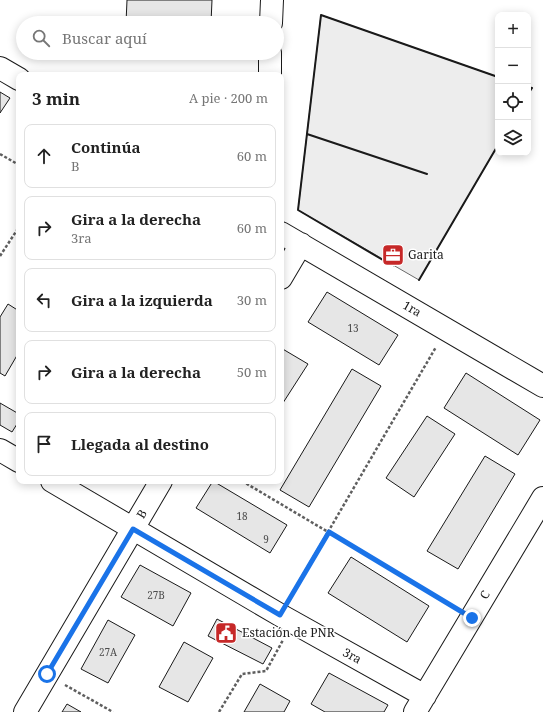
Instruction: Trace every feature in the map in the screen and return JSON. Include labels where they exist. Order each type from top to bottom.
[{"type":"street","points":[[271,16],[272,0]]},
{"type":"street","points":[[270,60],[270,72]]},
{"type":"street","points":[[0,68],[16,77]]},
{"type":"street","name":"1ra","points":[[284,235],[543,386]]},
{"type":"street","points":[[284,273],[301,244]]},
{"type":"street","points":[[0,450],[16,459]]},
{"type":"street","name":"3ra","points":[[57,484],[286,619],[420,704]]},
{"type":"street","name":"B","points":[[25,712],[159,484]]},
{"type":"street","name":"C","points":[[420,704],[543,498]]},
{"type":"path","points":[[0,154],[16,163]]},
{"type":"path","points":[[0,256],[16,232]]},
{"type":"path","points":[[219,712],[242,674],[266,671],[286,619],[329,532],[447,330]]},
{"type":"path","points":[[247,484],[472,618]]},
{"type":"path","points":[[47,674],[113,712]]},
{"type":"shaded area","points":[[321,15],[495,76],[495,150],[419,280],[298,210]]},
{"type":"building","points":[[127,0],[212,0],[211,16],[126,16]]},
{"type":"building","points":[[0,92],[10,98],[0,113]]},
{"type":"building","name":"Garita","points":[[388,245],[402,253],[394,266],[387,262],[389,257],[383,253]]},
{"type":"building","points":[[327,292],[398,335],[379,365],[308,322]]},
{"type":"building","points":[[8,304],[16,309],[16,357],[5,376],[0,373],[0,317]]},
{"type":"building","points":[[284,350],[308,364],[284,401]]},
{"type":"building","points":[[352,369],[381,386],[309,507],[280,490]]},
{"type":"building","points":[[466,373],[540,420],[518,455],[444,408]]},
{"type":"building","points":[[0,403],[16,412],[16,426],[12,432],[0,425]]},
{"type":"building","points":[[427,416],[455,434],[414,497],[386,478]]},
{"type":"building","points":[[485,456],[515,474],[458,569],[427,551]]},
{"type":"building","points":[[211,484],[218,484],[287,525],[270,553],[196,508]]},
{"type":"building","points":[[351,557],[429,606],[407,642],[328,593]]},
{"type":"building","points":[[140,565],[191,593],[173,626],[121,597]]},
{"type":"building","points":[[217,619],[272,648],[263,664],[208,636]]},
{"type":"building","points":[[108,620],[135,635],[108,683],[81,669]]},
{"type":"building","points":[[184,642],[213,658],[188,702],[159,687]]},
{"type":"building","points":[[329,673],[388,705],[384,712],[325,712],[311,704]]},
{"type":"building","points":[[260,684],[290,701],[284,712],[244,712]]},
{"type":"building","points":[[67,704],[81,712],[62,712]]},
{"type":"wall","points":[[388,263],[298,210],[321,15],[495,76]]},
{"type":"wall","points":[[307,134],[427,174]]},
{"type":"wall","points":[[419,280],[495,150]]},
{"type":"place","name":"Garita","points":[[393,255]]},
{"type":"place","name":"Estación de PNR","points":[[226,633]]},
{"type":"route","points":[[47,674],[133,529],[280,615],[329,532],[472,618]]}]
